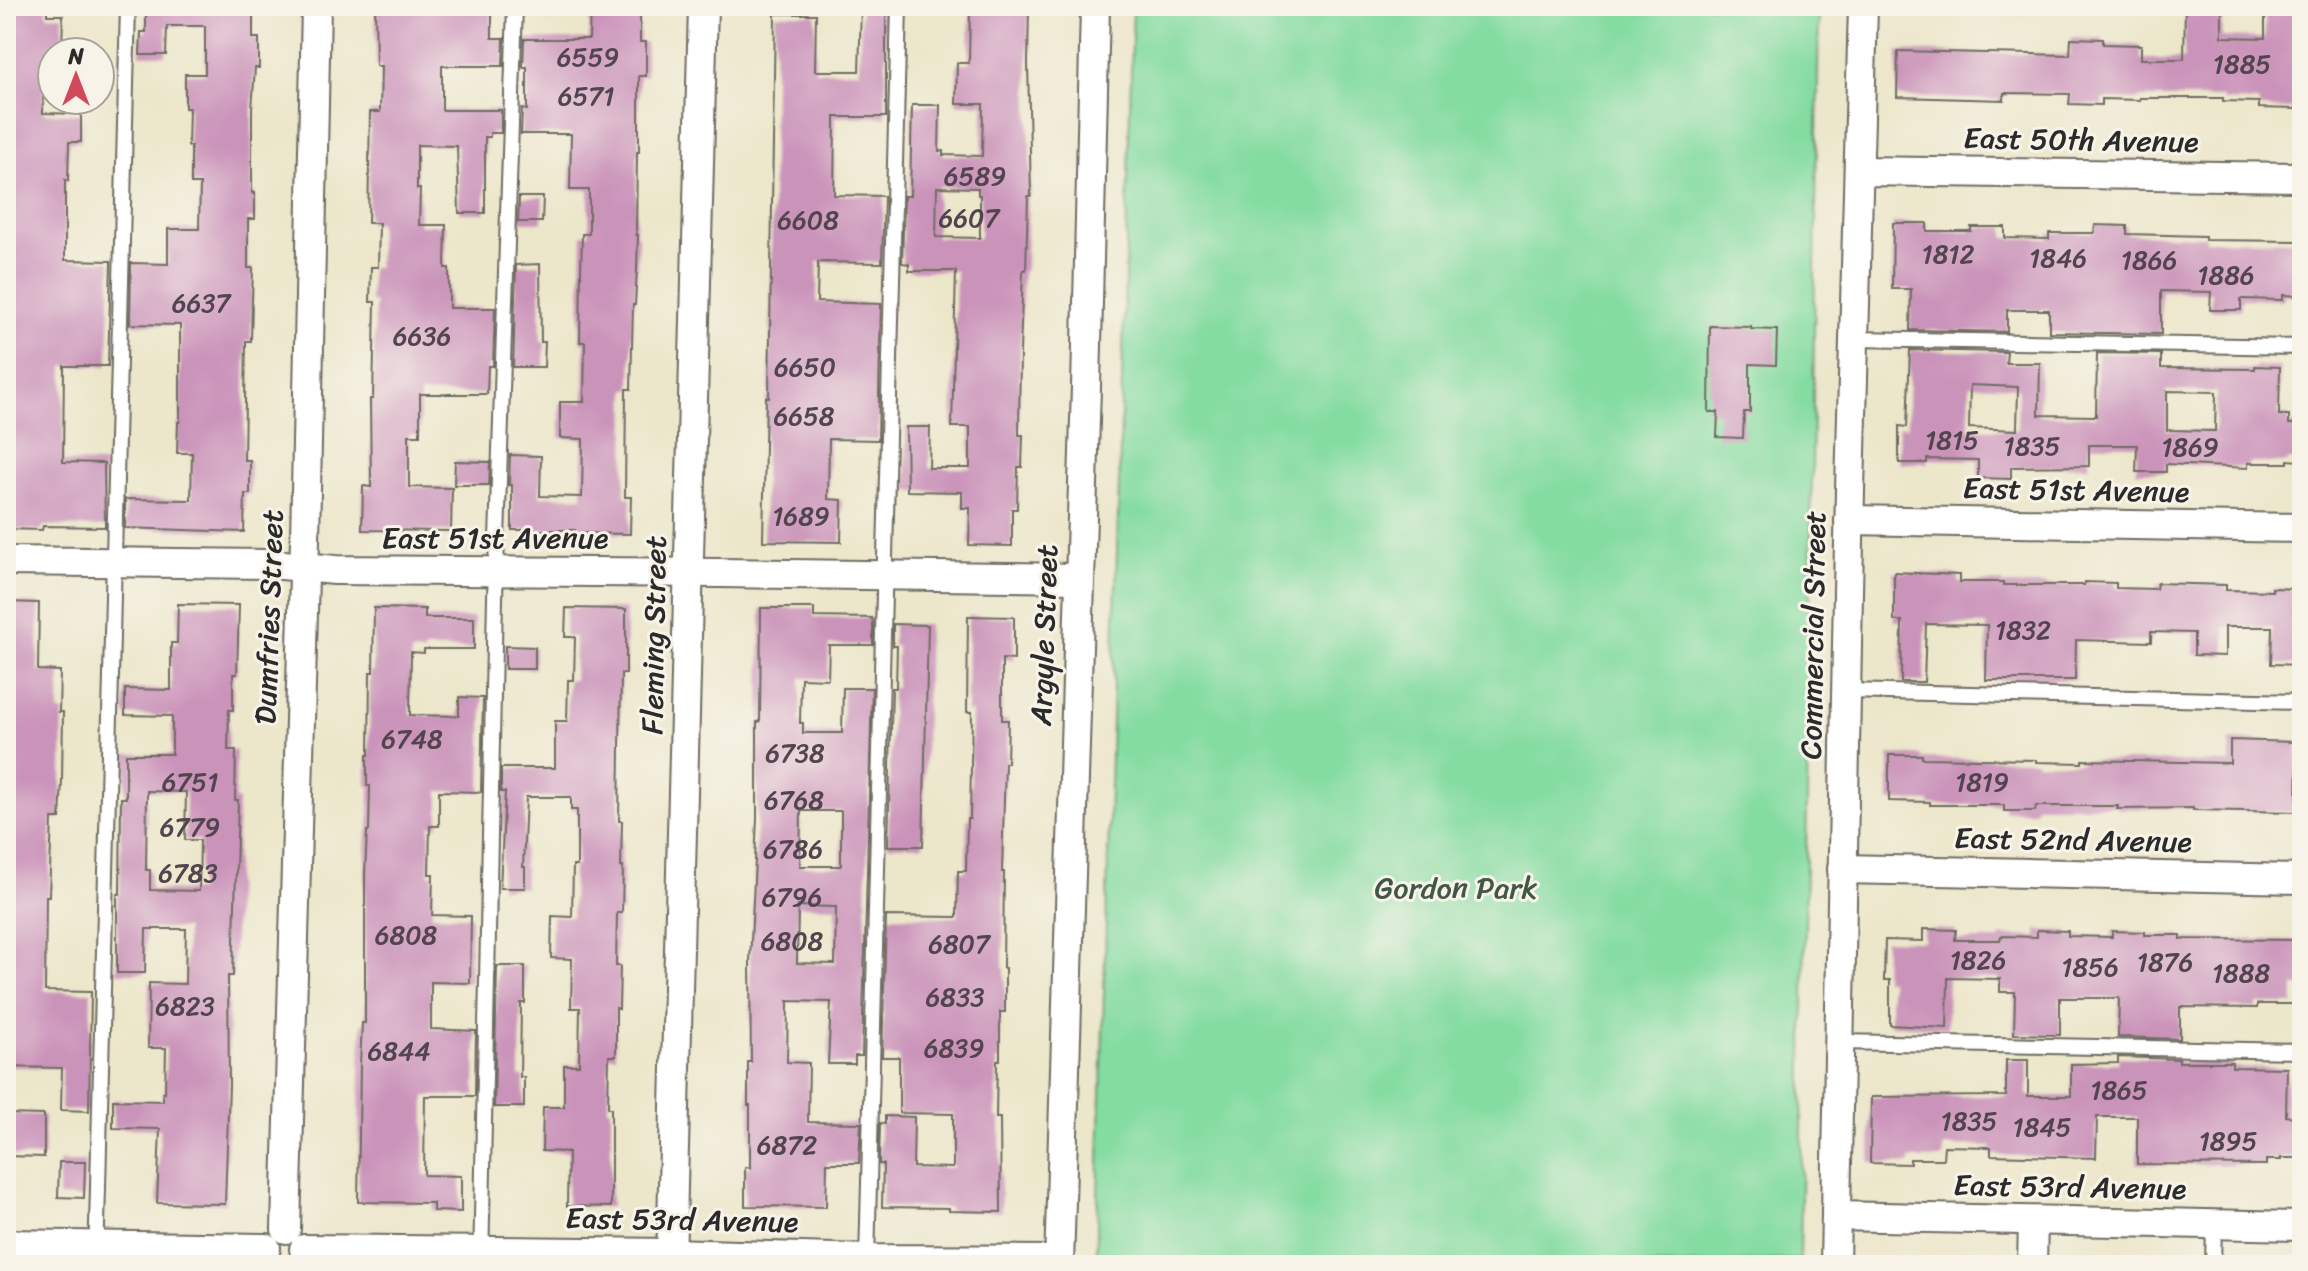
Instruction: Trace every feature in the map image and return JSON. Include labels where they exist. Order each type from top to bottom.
[{"type":"street","name":"Dumfries Street","points":[[285,1251],[305,568],[316,6]]},
{"type":"street","name":"Fleming Street","points":[[671,1259],[703,6]]},
{"type":"street","name":"Argyle Street","points":[[1059,1263],[1095,6]]},
{"type":"street","name":"Commercial Street","points":[[1835,1265],[1849,520],[1863,6]]},
{"type":"street","name":"East 50th Avenue","points":[[1859,171],[2302,177]]},
{"type":"street","name":"East 51st Avenue","points":[[1849,520],[2302,528]]},
{"type":"street","name":"East 51st Avenue","points":[[6,561],[272,564],[335,570],[1080,578]]},
{"type":"street","name":"East 52nd Avenue","points":[[1842,869],[2302,879]]},
{"type":"street","name":"East 53rd Avenue","points":[[1836,1216],[2302,1226]]},
{"type":"street","points":[[2032,1265],[2033,1221]]},
{"type":"street","name":"East 53rd Avenue","points":[[6,1244],[96,1256],[285,1251],[481,1258],[1059,1263]]},
{"type":"lane","points":[[96,1256],[128,6]]},
{"type":"lane","points":[[481,1258],[497,571],[515,6]]},
{"type":"lane","points":[[867,1262],[899,6]]},
{"type":"lane","points":[[1854,339],[2302,347]]},
{"type":"lane","points":[[1846,691],[2302,702]]},
{"type":"lane","points":[[1839,1042],[2302,1051]]},
{"type":"lane","points":[[2213,1265],[2214,1225]]},
{"type":"path","points":[[1742,1260],[1748,1264],[1804,1262]]},
{"type":"green space","name":"Gordon Park","points":[[1133,6],[1819,6],[1800,1259],[1683,1265],[1096,1265]]},
{"type":"building","points":[[6,6],[47,6],[47,15],[63,15],[62,36],[36,36],[36,116],[81,116],[81,142],[69,142],[68,181],[65,180],[65,260],[111,261],[108,366],[64,366],[63,462],[104,463],[105,527],[6,529]]},
{"type":"building","points":[[146,6],[253,6],[253,38],[259,38],[259,68],[255,68],[252,109],[255,219],[248,219],[248,268],[253,268],[251,341],[246,341],[244,460],[250,460],[250,494],[245,494],[244,532],[125,528],[125,499],[191,500],[192,453],[177,453],[180,325],[130,324],[131,263],[168,264],[168,229],[199,229],[200,184],[191,184],[185,74],[205,74],[205,26],[167,26],[166,55],[140,55],[141,32],[146,32]]},
{"type":"building","points":[[375,6],[492,6],[492,38],[504,38],[503,66],[442,66],[442,110],[501,110],[501,133],[490,133],[490,137],[485,137],[485,213],[459,213],[457,146],[417,145],[419,225],[446,225],[445,268],[449,268],[449,308],[495,308],[493,366],[488,366],[487,394],[420,394],[420,435],[409,435],[409,487],[452,488],[451,531],[362,530],[363,486],[371,487],[370,399],[373,399],[375,302],[370,302],[371,267],[378,267],[379,223],[368,223],[370,112],[380,112],[381,66],[376,66]]},
{"type":"building","points":[[590,6],[640,6],[640,42],[646,42],[646,76],[639,76],[637,268],[631,389],[626,389],[625,497],[631,497],[630,534],[512,530],[510,455],[541,456],[540,496],[582,497],[583,439],[560,438],[560,402],[584,402],[585,342],[580,342],[581,272],[582,234],[589,234],[589,190],[570,190],[571,134],[521,134],[522,109],[527,110],[524,39],[589,39]]},
{"type":"building","points":[[970,6],[1029,6],[1031,196],[1028,196],[1020,352],[1019,435],[1023,435],[1022,467],[1018,467],[1017,509],[1012,509],[1012,546],[969,545],[970,508],[962,508],[962,492],[907,491],[906,427],[930,427],[929,468],[970,468],[970,427],[952,427],[956,271],[909,271],[909,264],[902,263],[904,196],[910,196],[912,105],[940,105],[939,151],[943,151],[943,155],[982,156],[983,104],[956,104],[957,63],[969,63]],"holes":[[[937,187],[978,188],[980,238],[936,237]]]},
{"type":"building","points":[[2185,6],[2222,6],[2222,37],[2265,38],[2265,6],[2296,6],[2295,42],[2302,43],[2302,104],[2296,104],[2296,109],[2259,108],[2259,102],[2223,101],[2223,98],[2140,98],[2102,99],[2102,105],[2069,104],[2070,94],[2004,93],[2004,100],[1897,97],[1898,51],[2070,55],[2071,38],[2103,39],[2103,44],[2141,45],[2141,59],[2184,59]]},
{"type":"building","points":[[861,8],[886,9],[886,117],[835,117],[834,195],[884,196],[882,263],[818,262],[817,302],[881,304],[878,440],[829,439],[828,499],[842,500],[841,542],[763,541],[766,397],[769,397],[775,14],[816,14],[815,71],[859,71]]},
{"type":"building","points":[[519,197],[543,197],[542,222],[518,222]]},
{"type":"building","points":[[1893,223],[1927,223],[1927,231],[2005,227],[2005,238],[2049,239],[2049,233],[2094,233],[2095,225],[2127,226],[2127,234],[2205,236],[2205,240],[2302,241],[2302,296],[2283,295],[2283,300],[2241,299],[2241,310],[2210,310],[2211,292],[2161,291],[2161,334],[2049,332],[2049,310],[2007,310],[2007,332],[1910,330],[1911,289],[1892,289]]},
{"type":"building","points":[[540,264],[544,367],[513,367],[516,265]]},
{"type":"building","points":[[1710,326],[1777,330],[1776,365],[1750,364],[1750,412],[1744,412],[1743,438],[1717,437],[1718,412],[1709,412]]},
{"type":"building","points":[[1910,350],[2007,352],[2006,363],[2040,363],[2039,415],[2096,416],[2097,353],[2161,354],[2161,368],[2280,367],[2279,415],[2289,415],[2289,424],[2302,424],[2302,461],[2248,463],[2248,468],[2166,464],[2166,472],[2136,472],[2137,445],[2089,445],[2089,466],[2011,467],[2011,479],[1978,478],[1978,460],[1927,459],[1927,463],[1899,463],[1899,426],[1907,427]],"holes":[[[1970,385],[2018,387],[2017,430],[1969,428]],[[2167,391],[2216,392],[2215,431],[2167,430]]]},
{"type":"building","points":[[455,461],[490,462],[489,485],[454,485]]},
{"type":"building","points":[[1894,572],[1959,575],[1959,582],[2003,582],[2003,585],[2084,585],[2084,582],[2116,583],[2116,588],[2156,589],[2157,583],[2226,585],[2226,590],[2302,589],[2301,665],[2271,664],[2272,627],[2225,627],[2225,656],[2194,655],[2194,633],[2151,632],[2151,642],[2076,640],[2075,680],[1986,680],[1987,625],[1926,624],[1924,682],[1901,682],[1902,621],[1894,621]]},
{"type":"building","points":[[6,602],[39,603],[38,670],[60,671],[62,780],[60,819],[52,819],[49,896],[46,896],[45,991],[91,992],[89,1111],[61,1110],[62,1068],[6,1067]]},
{"type":"building","points":[[178,604],[239,605],[237,674],[233,674],[228,750],[236,750],[235,800],[238,800],[233,976],[228,976],[229,1085],[225,1204],[157,1203],[160,1129],[113,1128],[113,1100],[163,1101],[166,1048],[148,1048],[149,983],[185,984],[186,929],[146,929],[145,973],[117,973],[117,894],[120,894],[121,798],[126,798],[126,754],[172,754],[172,716],[125,715],[125,689],[171,690],[171,643],[177,643]],"holes":[[[147,791],[186,792],[185,840],[200,840],[199,891],[150,890],[150,870],[146,870]]]},
{"type":"building","points":[[374,608],[425,609],[425,618],[474,618],[474,649],[411,652],[410,715],[459,716],[459,697],[483,698],[481,792],[439,791],[439,826],[430,826],[432,915],[471,916],[470,983],[431,982],[431,1029],[476,1031],[475,1096],[425,1096],[424,1175],[461,1176],[461,1212],[433,1211],[433,1203],[358,1202],[360,1064],[362,1023],[365,1023],[365,873],[370,786],[367,786],[367,755]]},
{"type":"building","points":[[566,608],[626,609],[626,674],[621,674],[619,821],[622,821],[623,867],[622,913],[617,913],[616,966],[620,966],[619,1009],[616,1008],[616,1056],[609,1056],[611,1207],[567,1206],[568,1152],[542,1151],[543,1107],[564,1107],[564,1065],[579,1065],[580,1008],[571,1008],[572,959],[551,958],[552,916],[572,917],[573,866],[577,866],[577,810],[571,810],[571,797],[526,797],[525,888],[500,888],[505,792],[501,792],[501,768],[555,768],[555,721],[567,721],[568,680],[574,680],[575,637],[565,637]]},
{"type":"building","points":[[761,608],[814,608],[814,617],[872,618],[873,645],[829,645],[828,679],[801,678],[800,723],[803,723],[803,733],[842,733],[843,688],[872,688],[862,1056],[855,1056],[855,1064],[828,1064],[831,1002],[788,1001],[787,1062],[809,1063],[808,1122],[861,1123],[859,1163],[827,1163],[826,1207],[745,1206],[745,1167],[750,1168],[750,962],[757,819],[757,722],[760,722]],"holes":[[[801,811],[841,811],[841,866],[800,866]],[[798,906],[836,907],[835,964],[797,963]]]},
{"type":"building","points":[[968,616],[1014,617],[1014,660],[1002,659],[1002,720],[1008,720],[1002,872],[1005,1012],[1000,1012],[996,1118],[1000,1118],[1001,1212],[882,1207],[880,1123],[885,1124],[885,1116],[914,1117],[913,1167],[953,1168],[953,1114],[899,1113],[899,1057],[882,1057],[886,916],[957,917],[958,871],[966,871],[972,712],[967,712]]},
{"type":"building","points":[[893,624],[928,625],[923,846],[888,846],[892,688],[896,688],[897,646],[893,646]]},
{"type":"building","points":[[505,646],[535,647],[535,669],[505,669]]},
{"type":"building","points":[[2230,740],[2298,742],[2297,812],[2117,809],[2118,806],[2036,806],[2035,811],[2004,811],[2004,805],[1930,805],[1930,802],[1889,801],[1889,755],[2036,762],[2230,763]]},
{"type":"building","points":[[1923,929],[1956,930],[1955,940],[2037,937],[2037,930],[2068,931],[2068,936],[2112,937],[2112,931],[2181,935],[2181,939],[2302,940],[2302,987],[2294,987],[2294,1004],[2257,1004],[2257,1008],[2180,1007],[2180,1039],[2118,1037],[2119,998],[2060,998],[2060,1035],[2014,1034],[2015,992],[2000,992],[2000,979],[1948,978],[1947,1028],[1890,1025],[1890,980],[1884,980],[1885,940],[1923,941]]},
{"type":"building","points":[[497,966],[525,966],[520,1077],[524,1077],[524,1107],[494,1107]]},
{"type":"building","points":[[2118,1057],[2232,1062],[2232,1067],[2287,1068],[2286,1116],[2302,1117],[2302,1158],[2266,1160],[2266,1165],[2137,1164],[2137,1117],[2097,1117],[2096,1158],[1991,1155],[1991,1147],[1944,1146],[1943,1159],[1910,1159],[1910,1164],[1870,1163],[1871,1097],[2006,1096],[2006,1060],[2028,1060],[2028,1096],[2071,1096],[2071,1064],[2118,1063]]},
{"type":"building","points":[[6,1114],[44,1115],[44,1157],[6,1156]]},
{"type":"building","points":[[59,1162],[85,1162],[84,1198],[58,1197]]}]
